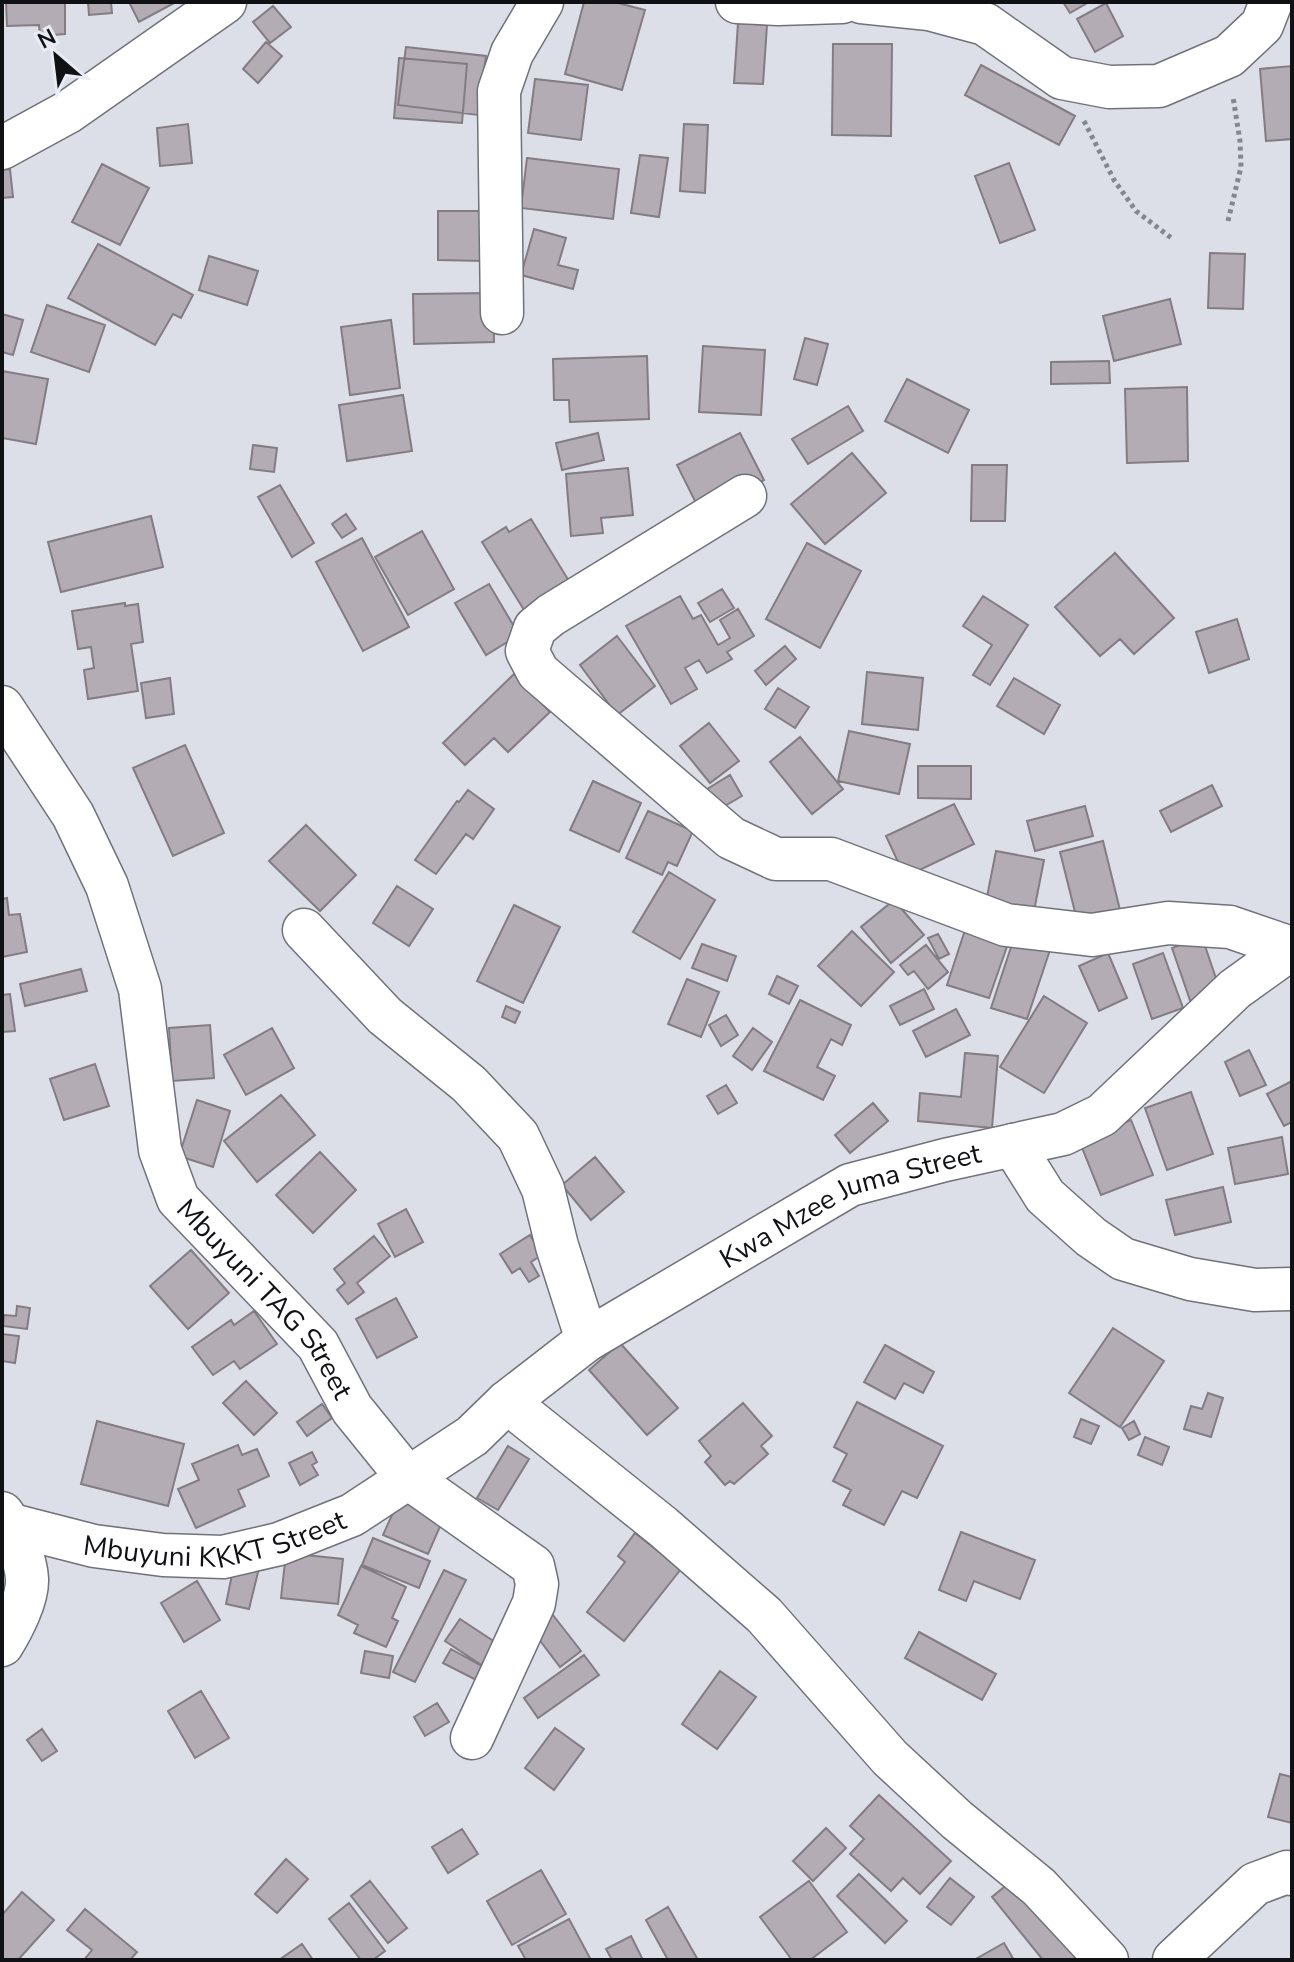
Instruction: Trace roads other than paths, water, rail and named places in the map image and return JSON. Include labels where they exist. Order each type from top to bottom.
[{"type":"street","points":[[2,148],[68,112],[225,2]]},
{"type":"street","points":[[502,313],[499,91],[512,53],[542,2]]},
{"type":"street","points":[[737,2],[842,2]]},
{"type":"street","points":[[861,2],[929,9],[985,24],[1062,78],[1109,87],[1159,86],[1229,56],[1262,25],[1271,2]]},
{"type":"street","points":[[745,496],[551,615],[535,628],[527,651],[538,672],[731,838],[776,859],[831,859],[1006,925],[1092,935],[1168,923],[1230,927],[1291,948]]},
{"type":"street","name":"Mbuyuni TAG Street","points":[[2,707],[73,815],[107,886],[140,989],[160,1150],[178,1199],[318,1345],[352,1409],[407,1477],[533,1566],[537,1584],[534,1603],[472,1738]]},
{"type":"street","points":[[304,930],[385,1016],[469,1084],[518,1136],[543,1189],[557,1246],[587,1340]]},
{"type":"street","name":"Kwa Mzee Juma Street","points":[[407,1477],[472,1436],[507,1402],[587,1340],[850,1185],[1063,1134],[1102,1115],[1235,989],[1291,948]]},
{"type":"street","points":[[1013,1145],[1045,1196],[1091,1237],[1123,1259],[1190,1279],[1255,1290],[1292,1289]]},
{"type":"street","points":[[507,1402],[662,1526],[764,1615],[890,1758],[957,1820],[1039,1887],[1107,1960]]},
{"type":"street","name":"Mbuyuni KKKT Street","points":[[7,1519],[94,1546],[163,1555],[223,1557],[279,1544],[352,1515],[407,1477]]},
{"type":"street","name":"Mbuyuni KKKT Street","points":[[2,1645],[15,1625],[27,1580],[7,1519]]},
{"type":"street","points":[[1174,1960],[1255,1884],[1287,1872],[1292,1874]]}]
